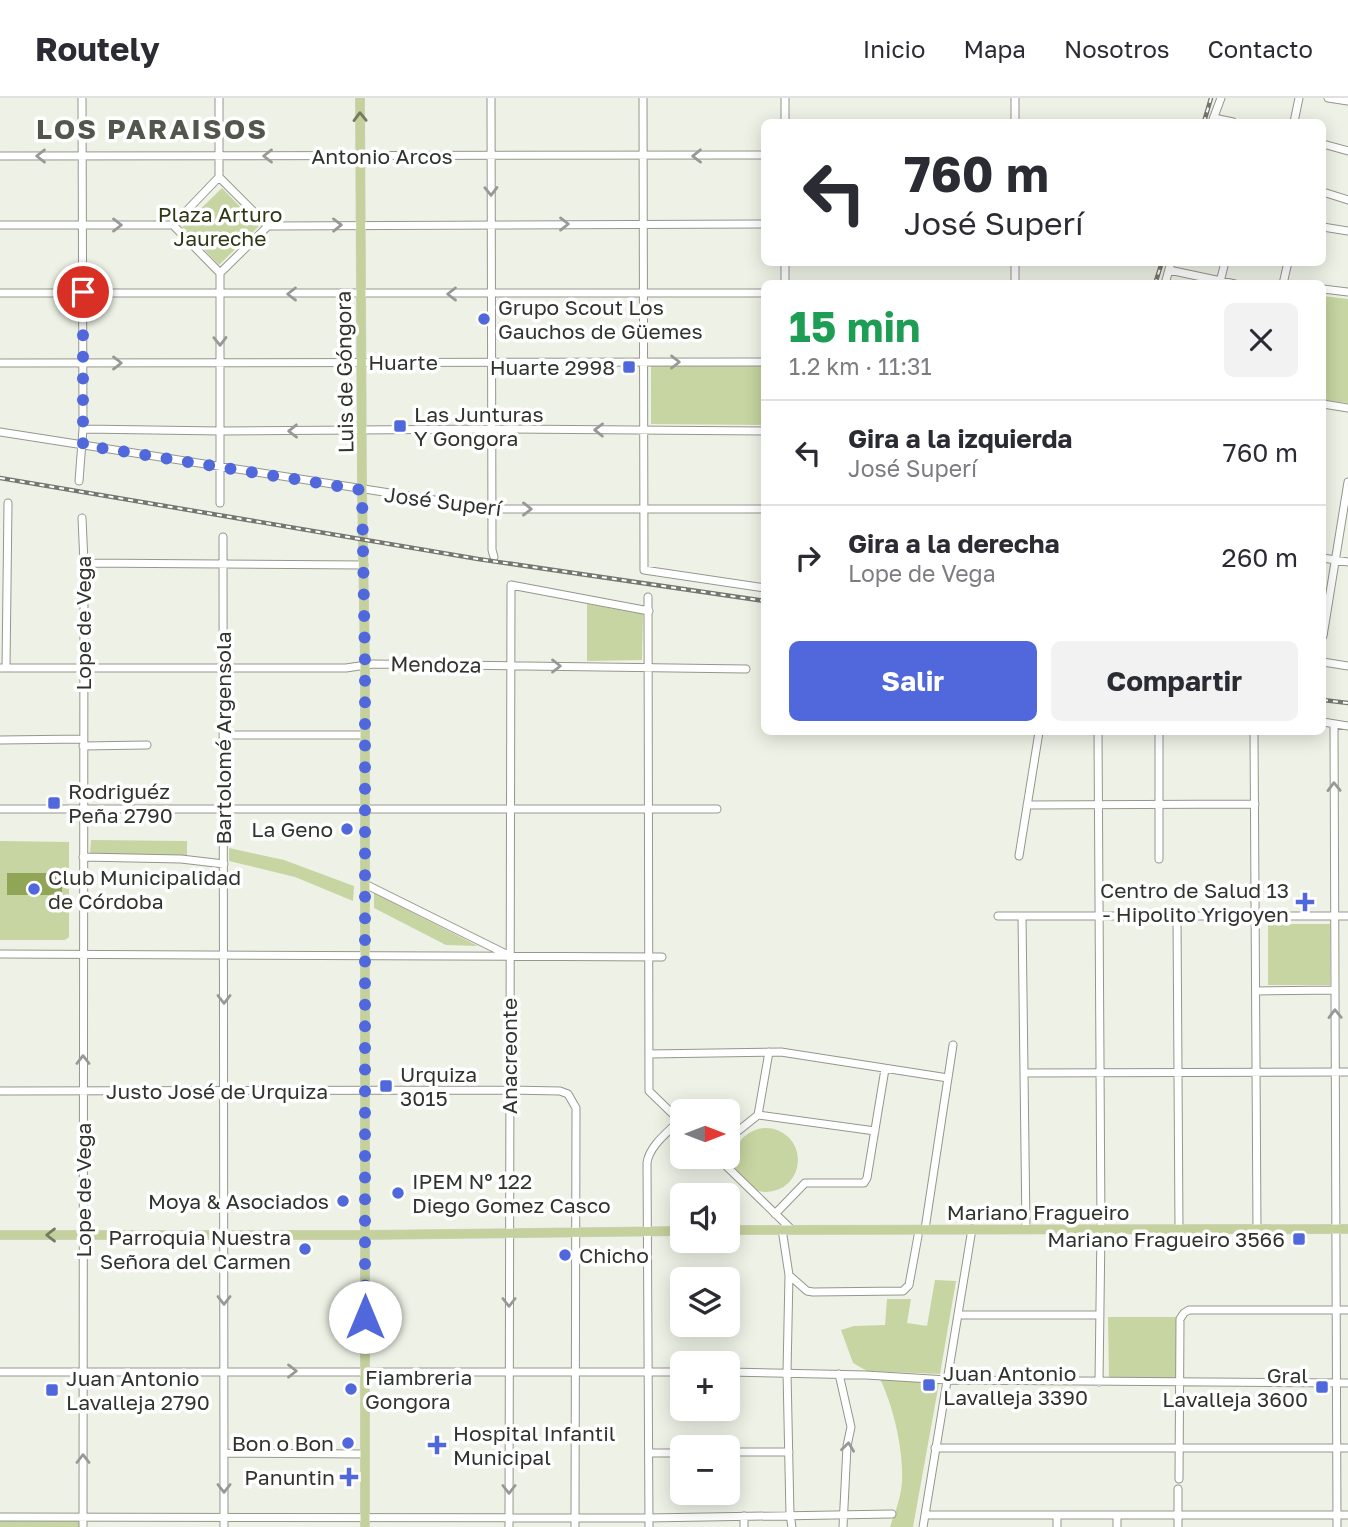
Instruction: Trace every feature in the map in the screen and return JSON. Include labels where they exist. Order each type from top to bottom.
[{"type":"main road","name":"Luis de Góngora","points":[[360,98],[365,665],[365,1522]]},
{"type":"main road","name":"Mariano Fragueiro","points":[[740,1230],[921,1232],[972,1229],[1348,1229]]},
{"type":"main road","points":[[0,1235],[365,1236],[670,1231]]},
{"type":"street","points":[[79,481],[83,445],[82,98]]},
{"type":"street","points":[[173,225],[219,177],[219,98]]},
{"type":"street","points":[[491,98],[494,557]]},
{"type":"street","points":[[643,98],[645,570],[761,587]]},
{"type":"street","points":[[785,98],[785,119]]},
{"type":"street","points":[[1014,98],[1015,119]]},
{"type":"street","points":[[1213,119],[1221,98]]},
{"type":"street","points":[[1295,119],[1299,98]]},
{"type":"street","points":[[1328,98],[1348,100]]},
{"type":"street","points":[[1326,145],[1348,151]]},
{"type":"street","name":"Antonio Arcos","points":[[0,156],[761,155]]},
{"type":"street","points":[[219,177],[268,226]]},
{"type":"street","points":[[1326,193],[1348,200]]},
{"type":"street","points":[[0,225],[173,225],[220,273],[220,502]]},
{"type":"street","points":[[220,273],[268,226],[761,225]]},
{"type":"street","points":[[1326,227],[1348,231]]},
{"type":"street","points":[[1170,266],[1214,280]]},
{"type":"street","points":[[1326,289],[1348,292]]},
{"type":"street","points":[[0,293],[761,293]]},
{"type":"street","name":"Huarte","points":[[0,363],[761,362]]},
{"type":"street","points":[[1326,404],[1348,408]]},
{"type":"street","points":[[83,429],[761,431]]},
{"type":"street","name":"José Superí","points":[[0,432],[492,509],[761,509]]},
{"type":"street","points":[[1326,615],[1348,482]]},
{"type":"street","points":[[3,668],[8,503]]},
{"type":"street","name":"Lope de Vega","points":[[82,518],[83,1527]]},
{"type":"street","name":"Bartolomé Argensola","points":[[223,537],[224,1527]]},
{"type":"street","points":[[1326,559],[1348,562]]},
{"type":"street","points":[[84,563],[364,565]]},
{"type":"street","name":"Anacreonte","points":[[509,1527],[511,585],[649,611]]},
{"type":"street","points":[[648,597],[649,1091],[670,1111]]},
{"type":"street","points":[[1326,662],[1348,666]]},
{"type":"street","name":"Mendoza","points":[[3,668],[511,665],[746,669]]},
{"type":"street","points":[[1326,723],[1348,726]]},
{"type":"street","points":[[1334,724],[1337,1527]]},
{"type":"street","points":[[223,735],[365,735]]},
{"type":"street","points":[[1019,856],[1039,735]]},
{"type":"street","points":[[1098,735],[1101,1229],[1099,1382]]},
{"type":"street","points":[[1159,735],[1159,859]]},
{"type":"street","points":[[1254,735],[1257,1229]]},
{"type":"street","points":[[0,740],[146,744]]},
{"type":"street","points":[[1027,805],[1255,804]]},
{"type":"street","points":[[0,808],[717,809]]},
{"type":"street","points":[[83,857],[181,859],[224,864]]},
{"type":"street","points":[[365,884],[509,956]]},
{"type":"street","points":[[998,916],[1348,916]]},
{"type":"street","points":[[1022,916],[1026,1229]]},
{"type":"street","points":[[1177,917],[1179,1229]]},
{"type":"street","points":[[0,954],[662,957]]},
{"type":"street","points":[[1256,991],[1335,990]]},
{"type":"street","points":[[789,1275],[807,1291],[813,1292],[903,1291],[909,1285],[921,1232],[953,1045]]},
{"type":"street","points":[[649,1054],[769,1052],[948,1079]]},
{"type":"street","points":[[740,1130],[758,1115],[769,1052]]},
{"type":"street","points":[[775,1214],[805,1183],[863,1183],[867,1178],[885,1069]]},
{"type":"street","points":[[1024,1073],[1348,1072]]},
{"type":"street","name":"Justo José de Urquiza","points":[[0,1091],[560,1091],[570,1097],[576,1108],[575,1232]]},
{"type":"street","points":[[758,1115],[874,1131]]},
{"type":"street","points":[[649,1527],[648,1155],[670,1133]]},
{"type":"street","points":[[729,1169],[775,1214],[786,1229],[792,1527]]},
{"type":"street","points":[[923,1527],[972,1229]]},
{"type":"street","points":[[575,1232],[575,1527]]},
{"type":"street","points":[[1179,1479],[1179,1383],[1181,1320],[1184,1313],[1189,1310],[1348,1310]]},
{"type":"street","points":[[958,1315],[1100,1315]]},
{"type":"street","points":[[0,1372],[670,1372]]},
{"type":"street","points":[[740,1372],[947,1380],[1348,1383]]},
{"type":"street","points":[[839,1374],[851,1427],[847,1446],[844,1527]]},
{"type":"street","points":[[935,1448],[1348,1448]]},
{"type":"street","points":[[649,1453],[670,1452]]},
{"type":"street","points":[[740,1452],[789,1452]]},
{"type":"street","points":[[224,1453],[365,1454]]},
{"type":"street","points":[[1178,1489],[1178,1527]]},
{"type":"street","points":[[0,1517],[296,1517],[365,1522],[436,1517],[648,1518],[892,1514]]},
{"type":"street","points":[[1057,1515],[1057,1527]]},
{"type":"street","points":[[1117,1515],[1117,1527]]},
{"type":"street","points":[[925,1516],[1348,1515]]},
{"type":"street","points":[[744,1516],[744,1527]]},
{"type":"street","points":[[296,1517],[296,1527]]},
{"type":"street","points":[[436,1517],[436,1527]]},
{"type":"green space","name":"Plaza Arturo Jaureche","points":[[222,188],[259,226],[219,265],[182,227]]},
{"type":"green space","points":[[1326,296],[1348,299],[1348,403],[1326,400]]},
{"type":"green space","points":[[651,366],[761,366],[761,425],[651,424]]},
{"type":"green space","points":[[587,604],[643,614],[642,660],[587,661]]},
{"type":"green space","points":[[91,840],[187,841],[187,855],[90,854]]},
{"type":"green space","name":"Club Municipalidad de Córdoba","points":[[0,841],[69,842],[69,937],[65,940],[0,940]]},
{"type":"green space","points":[[229,848],[284,860],[354,886],[353,901],[295,877],[229,861]]},
{"type":"green space","points":[[374,893],[478,946],[446,945],[374,908]]},
{"type":"green space","points":[[1268,924],[1330,924],[1330,985],[1268,985]]},
{"type":"green space","points":[[760,1129],[772,1129],[784,1134],[792,1142],[797,1154],[797,1166],[792,1178],[784,1186],[772,1191],[760,1191],[748,1186],[736,1169],[740,1169],[740,1142],[748,1134]]},
{"type":"green space","points":[[935,1280],[956,1281],[940,1374],[867,1371],[853,1363],[841,1330],[854,1326],[885,1325],[887,1299],[911,1299],[907,1323],[927,1326]]},
{"type":"green space","points":[[1108,1317],[1176,1317],[1176,1380],[1109,1380]]},
{"type":"green space","points":[[880,1379],[939,1383],[913,1527],[890,1527],[900,1495],[902,1464],[894,1418]]},
{"type":"green space","points":[[0,1517],[83,1517],[83,1527],[0,1527]]},
{"type":"shaded area","points":[[7,873],[62,873],[62,895],[7,895]]},
{"type":"railway","points":[[1205,119],[1211,98]]},
{"type":"railway","points":[[1156,280],[1161,266]]},
{"type":"railway","points":[[0,478],[478,559],[761,600]]},
{"type":"railway","points":[[1326,700],[1348,703]]},
{"type":"place","name":"Grupo Scout Los Gauchos de Güemes","points":[[484,319]]},
{"type":"place","name":"Huarte 2998","points":[[629,367]]},
{"type":"place","name":"Las Junturas Y Gongora","points":[[400,426]]},
{"type":"place","name":"Rodriguéz Peña 2790","points":[[54,803]]},
{"type":"place","name":"La Geno","points":[[347,829]]},
{"type":"place","name":"Club Municipalidad de Córdoba","points":[[34,889]]},
{"type":"place","name":"Centro de Salud 13 - Hipolito Yrigoyen","points":[[1305,902]]},
{"type":"place","name":"Urquiza 3015","points":[[386,1086]]},
{"type":"place","name":"IPEM Nº 122 Diego Gomez Casco","points":[[398,1193]]},
{"type":"place","name":"Moya & Asociados","points":[[343,1201]]},
{"type":"place","name":"Mariano Fragueiro 3566","points":[[1299,1239]]},
{"type":"place","name":"Parroquia Nuestra Señora del Carmen","points":[[305,1249]]},
{"type":"place","name":"Chicho","points":[[565,1255]]},
{"type":"place","name":"Juan Antonio Lavalleja 3390","points":[[929,1385]]},
{"type":"place","name":"Gral Lavalleja 3600","points":[[1322,1387]]},
{"type":"place","name":"Fiambreria Gongora","points":[[351,1389]]},
{"type":"place","name":"Juan Antonio Lavalleja 2790","points":[[52,1390]]},
{"type":"place","name":"Bon o Bon","points":[[348,1443]]},
{"type":"place","name":"Hospital Infantil Municipal","points":[[437,1445]]},
{"type":"place","name":"Panuntin","points":[[349,1477]]},
{"type":"district","name":"LOS PARAISOS","points":[[152,128]]},
{"type":"route","points":[[83,292],[83,445],[362,490],[365,665],[365,1317]]}]
